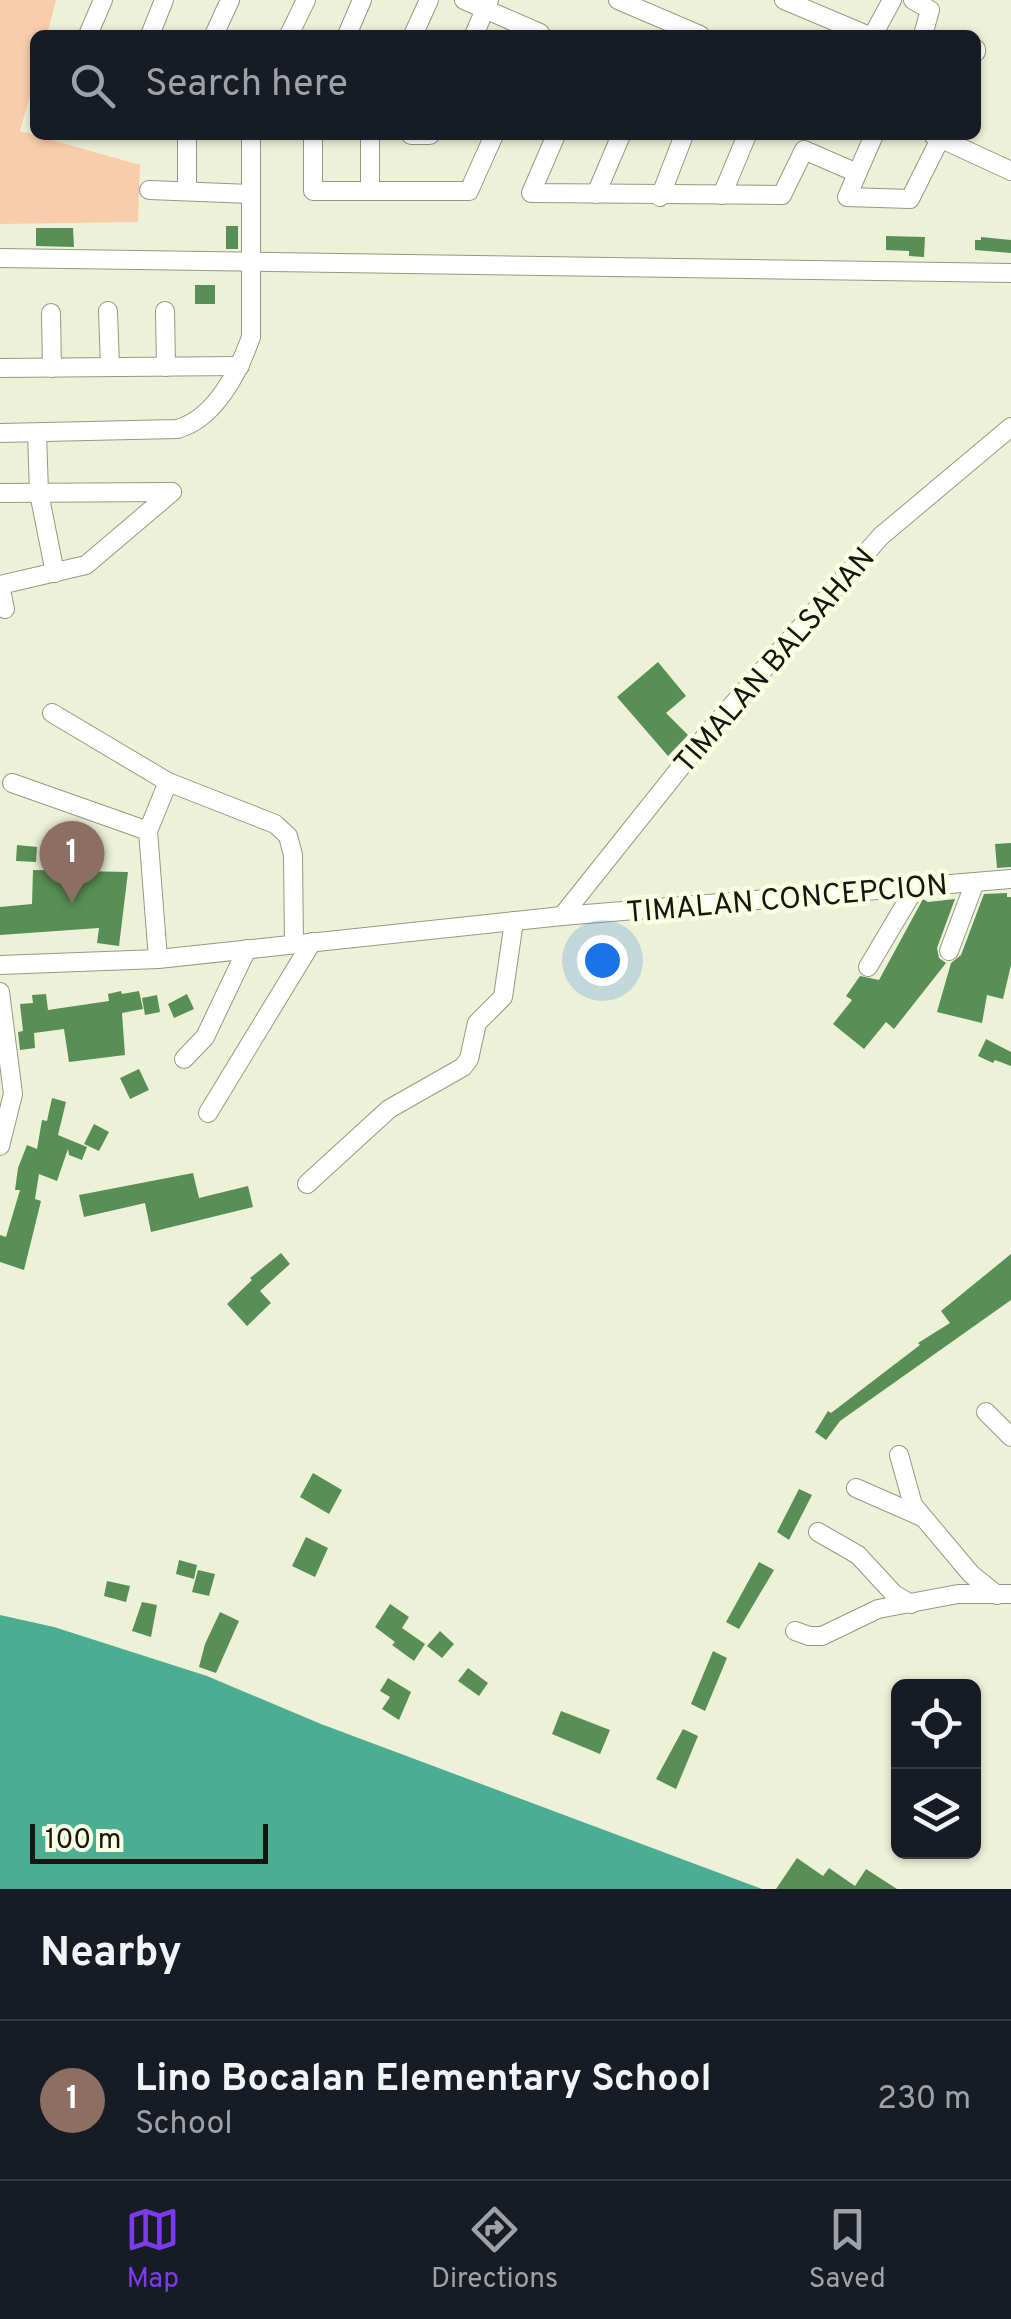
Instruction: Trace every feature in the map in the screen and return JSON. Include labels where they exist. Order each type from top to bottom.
[{"type":"street","points":[[90,30],[103,0]]},
{"type":"street","points":[[152,30],[164,0]]},
{"type":"street","points":[[216,30],[230,0]]},
{"type":"street","points":[[291,30],[306,0]]},
{"type":"street","points":[[349,30],[362,0]]},
{"type":"street","points":[[415,30],[428,0]]},
{"type":"street","points":[[464,0],[487,5],[536,30]]},
{"type":"street","points":[[618,0],[667,29]]},
{"type":"street","points":[[784,0],[824,8],[861,30]]},
{"type":"street","points":[[873,30],[892,0]]},
{"type":"street","points":[[913,0],[930,10],[929,30]]},
{"type":"street","points":[[476,30],[487,5]]},
{"type":"street","points":[[187,140],[187,191]]},
{"type":"street","points":[[0,433],[177,429],[193,425],[240,366],[251,337],[252,140]]},
{"type":"street","points":[[312,140],[312,191],[370,192],[470,191],[492,140]]},
{"type":"street","points":[[370,140],[370,192]]},
{"type":"street","points":[[554,140],[531,193],[782,195],[804,150],[857,173]]},
{"type":"street","points":[[596,194],[618,140]]},
{"type":"street","points":[[660,196],[682,140]]},
{"type":"street","points":[[722,195],[744,140]]},
{"type":"street","points":[[872,140],[848,196],[910,200],[937,140]]},
{"type":"street","points":[[947,140],[1011,171]]},
{"type":"street","points":[[149,190],[251,194]]},
{"type":"street","points":[[0,258],[1011,273]]},
{"type":"street","points":[[108,311],[110,367]]},
{"type":"street","points":[[164,312],[166,367]]},
{"type":"street","points":[[51,313],[52,368]]},
{"type":"street","points":[[0,368],[240,366]]},
{"type":"street","name":"TIMALAN BALSAHAN","points":[[562,916],[712,728],[881,536],[1011,426]]},
{"type":"street","points":[[37,433],[39,492],[56,572]]},
{"type":"street","points":[[0,493],[172,492],[86,565],[0,585],[5,609]]},
{"type":"street","points":[[52,713],[168,782],[275,824],[288,836],[303,943],[208,1113]]},
{"type":"street","points":[[158,959],[148,831],[168,782]]},
{"type":"street","points":[[12,783],[148,831]]},
{"type":"street","name":"TIMALAN CONCEPCION","points":[[0,965],[158,959],[562,916],[1011,879]]},
{"type":"street","points":[[950,951],[975,882]]},
{"type":"street","points":[[868,968],[915,888]]},
{"type":"street","points":[[307,1184],[388,1108],[470,1059],[477,1022],[503,997],[514,921]]},
{"type":"street","points":[[184,1059],[205,1037],[247,949]]},
{"type":"street","points":[[0,992],[13,1094],[0,1146]]},
{"type":"street","points":[[986,1412],[1011,1438]]},
{"type":"street","points":[[899,1455],[911,1498],[923,1518],[971,1574],[1004,1595]]},
{"type":"street","points":[[856,1488],[923,1518]]},
{"type":"street","points":[[818,1532],[858,1555],[894,1594],[912,1604]]},
{"type":"street","points":[[795,1631],[822,1636],[878,1610],[958,1594],[1004,1595]]},
{"type":"shaded area","points":[[0,0],[56,0],[48,30],[30,30],[30,95],[20,131],[30,134],[30,140],[52,140],[140,165],[138,222],[0,224]]},
{"type":"water","points":[[0,1615],[54,1627],[207,1676],[321,1724],[762,1889],[0,1889]]},
{"type":"building","points":[[226,226],[238,226],[238,249],[226,249]]},
{"type":"building","points":[[36,228],[73,228],[74,247],[36,246]]},
{"type":"building","points":[[886,236],[925,237],[924,257],[909,256],[909,251],[886,250]]},
{"type":"building","points":[[975,240],[1011,240],[1011,253],[975,250]]},
{"type":"building","points":[[195,285],[215,285],[215,304],[195,304]]},
{"type":"building","points":[[658,662],[686,696],[666,713],[688,735],[668,756],[617,697]]},
{"type":"building","points":[[1011,843],[1011,867],[997,868],[995,844]]},
{"type":"building","points":[[17,845],[37,847],[36,862],[16,861]]},
{"type":"building","points":[[33,870],[128,872],[119,946],[97,943],[99,928],[0,935],[0,907],[32,904]]},
{"type":"building","points":[[1007,893],[1011,897],[1011,965],[1003,999],[987,995],[982,1023],[937,1012],[951,963],[961,955],[984,894]]},
{"type":"building","points":[[923,899],[955,899],[937,948],[939,958],[946,963],[894,1029],[886,1022],[864,1049],[833,1024],[852,1000],[846,996],[860,976],[879,980]]},
{"type":"building","points":[[139,991],[143,1009],[122,1013],[125,1055],[69,1062],[64,1029],[34,1033],[35,1048],[20,1050],[20,1004],[33,1003],[32,995],[46,994],[48,1010],[109,1001],[108,994]]},
{"type":"building","points":[[187,994],[194,1009],[174,1018],[168,1004]]},
{"type":"building","points":[[157,995],[160,1012],[145,1015],[142,998]]},
{"type":"building","points":[[986,1039],[1011,1052],[1011,1066],[978,1056]]},
{"type":"building","points":[[139,1069],[149,1090],[130,1099],[120,1078]]},
{"type":"building","points":[[52,1098],[66,1102],[58,1135],[87,1147],[82,1160],[69,1155],[68,1149],[57,1181],[39,1174],[35,1199],[41,1201],[24,1270],[0,1262],[0,1235],[6,1237],[20,1190],[15,1190],[18,1168],[27,1145],[37,1149],[42,1120],[47,1121]]},
{"type":"building","points":[[94,1124],[109,1132],[99,1151],[84,1144]]},
{"type":"building","points":[[193,1173],[199,1198],[248,1186],[253,1207],[151,1232],[145,1203],[84,1217],[79,1195]]},
{"type":"building","points":[[281,1253],[290,1264],[260,1291],[271,1303],[247,1326],[227,1304],[250,1278]]},
{"type":"building","points":[[1011,1254],[1011,1300],[840,1421],[826,1440],[815,1432],[828,1411],[831,1413],[918,1343],[950,1323],[941,1311]]},
{"type":"building","points":[[313,1473],[342,1490],[329,1514],[300,1497]]},
{"type":"building","points":[[799,1489],[812,1495],[789,1540],[777,1532]]},
{"type":"building","points":[[306,1537],[328,1548],[315,1577],[292,1566]]},
{"type":"building","points":[[179,1560],[197,1565],[194,1579],[176,1574]]},
{"type":"building","points":[[759,1562],[774,1570],[739,1629],[726,1622]]},
{"type":"building","points":[[198,1570],[215,1574],[209,1596],[192,1592]]},
{"type":"building","points":[[107,1581],[130,1586],[126,1602],[104,1596]]},
{"type":"building","points":[[142,1602],[157,1605],[151,1637],[132,1631]]},
{"type":"building","points":[[390,1604],[409,1617],[402,1628],[425,1644],[414,1661],[375,1627]]},
{"type":"building","points":[[220,1612],[239,1621],[216,1673],[199,1667]]},
{"type":"building","points":[[440,1631],[454,1644],[442,1658],[427,1646]]},
{"type":"building","points":[[713,1651],[727,1658],[705,1711],[691,1704]]},
{"type":"building","points":[[468,1668],[488,1683],[479,1696],[458,1681]]},
{"type":"building","points":[[388,1678],[411,1692],[399,1720],[382,1709],[390,1697],[380,1691]]},
{"type":"building","points":[[561,1711],[610,1730],[600,1754],[552,1734]]},
{"type":"building","points":[[683,1729],[698,1736],[676,1789],[656,1779]]},
{"type":"building","points":[[797,1858],[823,1876],[829,1868],[855,1886],[866,1869],[897,1889],[776,1889]]},
{"type":"place","name":"Lino Bocalan Elementary School","points":[[72,903]]}]
